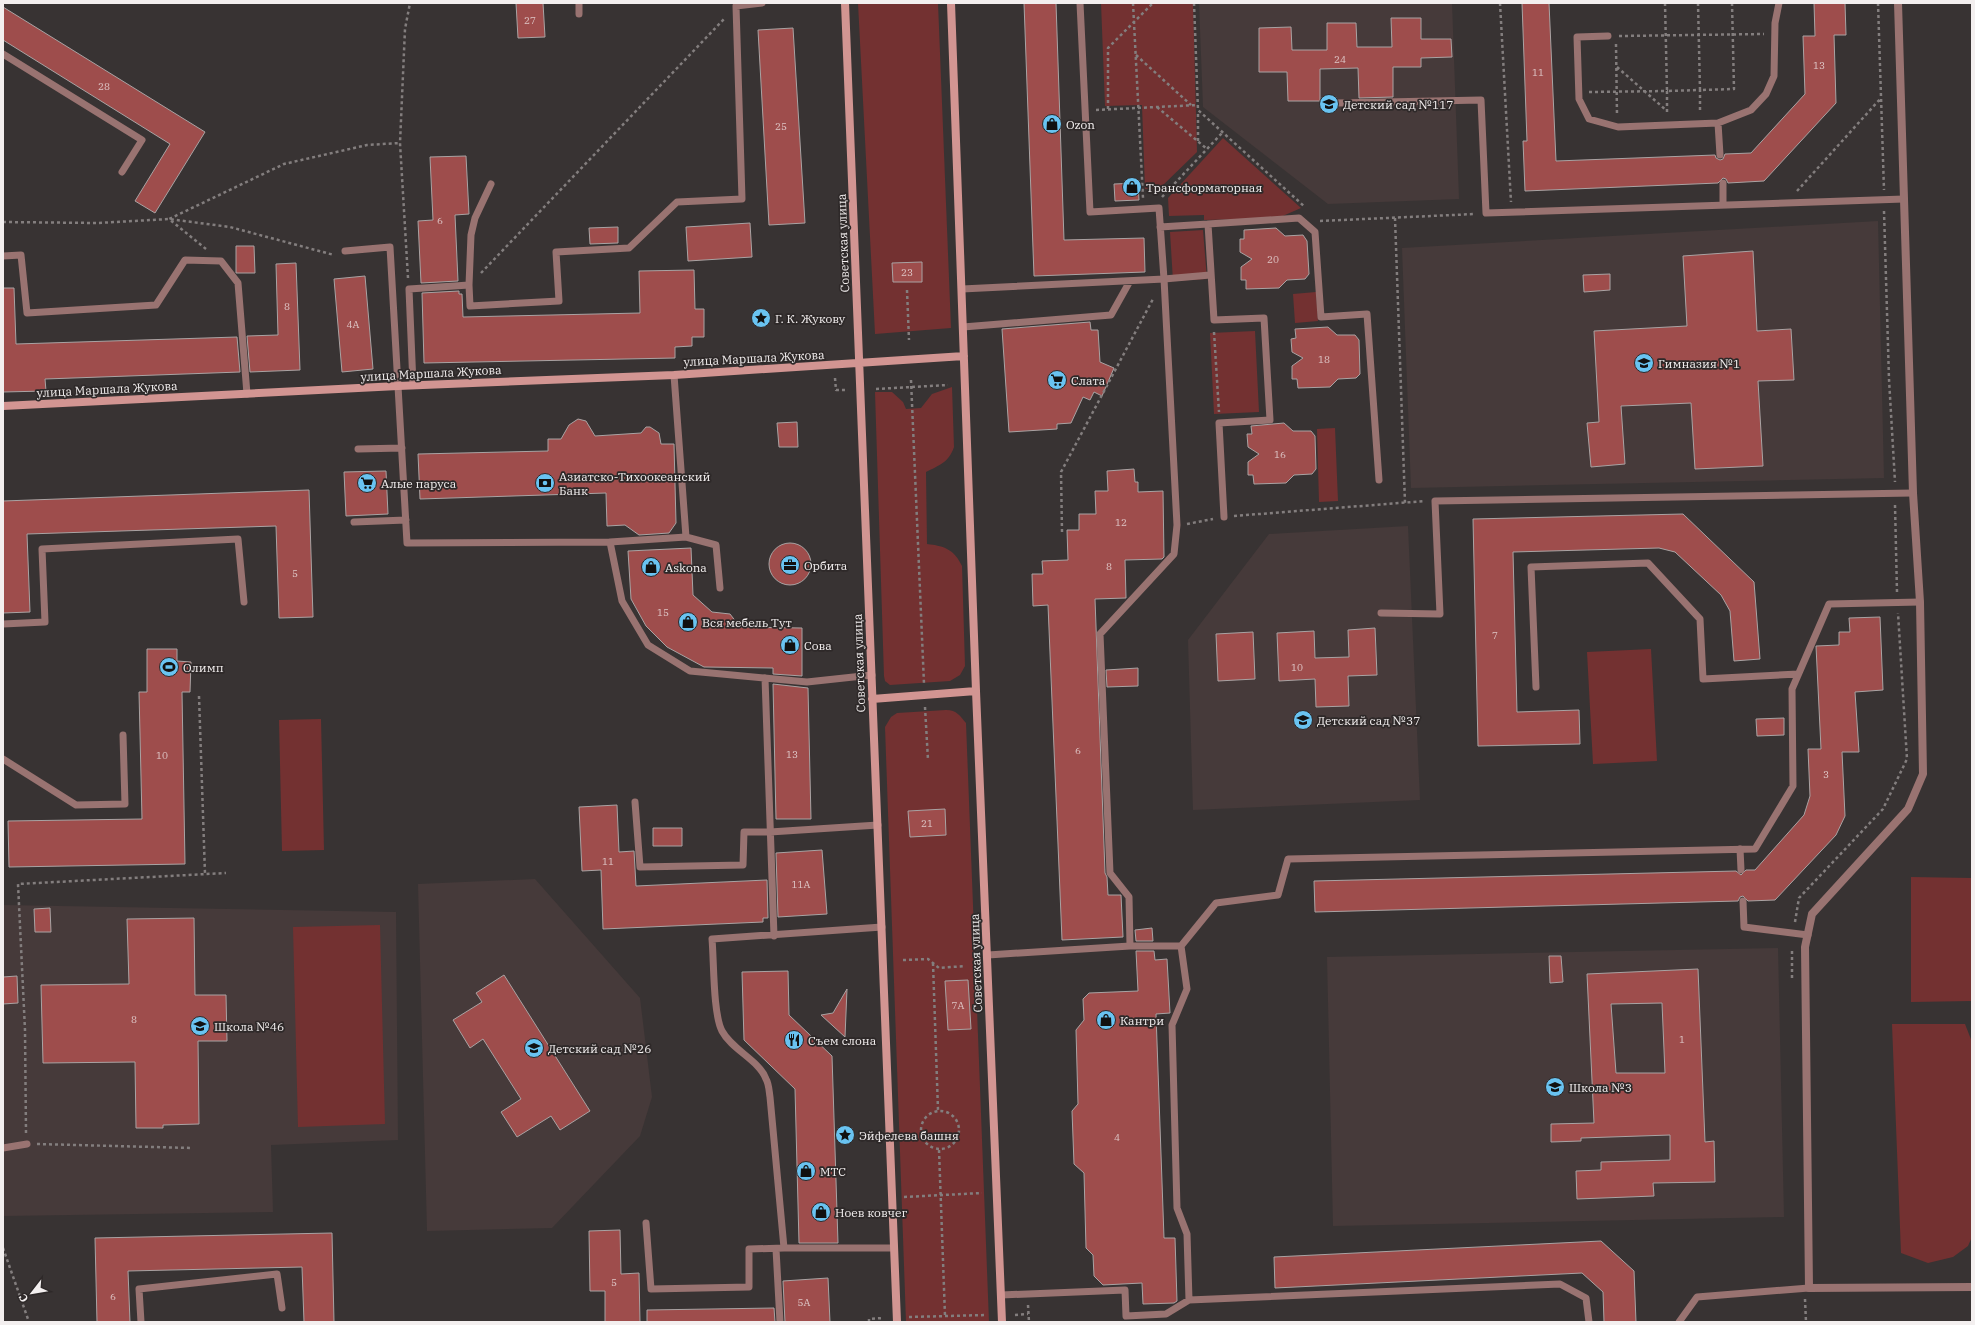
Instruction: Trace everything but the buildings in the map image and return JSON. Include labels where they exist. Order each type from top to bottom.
[{"type":"street","name":"Советская улица","points":[[845,3],[897,1322]]},
{"type":"street","name":"Советская улица","points":[[951,3],[976,692],[1002,1322]]},
{"type":"street","points":[[1898,3],[1913,493],[1920,602],[1923,774],[1908,809],[1812,914],[1805,947],[1809,1288],[1972,1287]]},
{"type":"street","name":"улица Маршала Жукова","points":[[3,406],[413,385],[674,375],[964,356]]},
{"type":"street","points":[[872,699],[976,692]]},
{"type":"lane","points":[[579,3],[579,14]]},
{"type":"lane","points":[[491,184],[475,218],[471,235],[469,285],[470,306],[559,300],[556,252],[629,248],[677,202],[742,199],[736,4],[762,3]]},
{"type":"lane","points":[[1080,3],[1090,212],[1159,208],[1164,280],[1177,526],[1174,554],[1100,634],[1110,873],[1129,897],[1130,946]]},
{"type":"lane","points":[[1608,36],[1577,37],[1579,99],[1589,119],[1618,127],[1718,123],[1751,110],[1766,94],[1774,76],[1775,23],[1779,3]]},
{"type":"lane","points":[[3,54],[142,140],[122,172]]},
{"type":"lane","points":[[1337,103],[1481,100],[1486,213],[1904,199]]},
{"type":"lane","points":[[1718,123],[1720,155]]},
{"type":"lane","points":[[1723,183],[1723,205]]},
{"type":"lane","points":[[1160,227],[1299,218],[1315,232],[1321,317],[1367,314],[1379,480]]},
{"type":"lane","points":[[1208,224],[1210,276],[1214,320],[1264,318],[1270,420],[1219,423],[1224,517]]},
{"type":"lane","points":[[345,251],[390,247],[408,544],[610,542],[686,537],[716,545],[720,588]]},
{"type":"lane","points":[[3,256],[21,255],[27,313],[156,305],[185,260],[221,261],[238,284],[248,394]]},
{"type":"lane","points":[[962,290],[1164,280],[1210,276]]},
{"type":"lane","points":[[963,327],[1111,315],[1130,281]]},
{"type":"lane","points":[[413,385],[409,289],[469,285]]},
{"type":"lane","points":[[674,375],[686,537]]},
{"type":"lane","points":[[358,449],[402,448]]},
{"type":"lane","points":[[1381,613],[1440,614],[1435,501],[1913,493]]},
{"type":"lane","points":[[354,522],[406,520]]},
{"type":"lane","points":[[3,624],[45,622],[42,549],[238,539],[244,602]]},
{"type":"lane","points":[[610,542],[622,601],[648,645],[690,671],[807,682],[872,674]]},
{"type":"lane","points":[[1536,687],[1531,567],[1648,563],[1700,619],[1703,679],[1798,674]]},
{"type":"lane","points":[[1189,1300],[1187,1234],[1177,1208],[1172,1025],[1187,989],[1181,946],[1216,902],[1278,894],[1288,859],[1755,849],[1793,786],[1792,689],[1829,604],[1920,602]]},
{"type":"lane","points":[[765,678],[774,936]]},
{"type":"lane","points":[[3,759],[76,805],[125,804],[123,735]]},
{"type":"lane","points":[[635,802],[640,867],[743,865],[744,832],[770,832],[878,825]]},
{"type":"lane","points":[[1740,849],[1741,870]]},
{"type":"lane","points":[[1742,901],[1744,927],[1808,935]]},
{"type":"lane","points":[[784,1248],[770,1097],[766,1078],[755,1064],[731,1044],[722,1031],[718,1017],[712,940],[882,927]]},
{"type":"lane","points":[[988,955],[1130,946],[1181,946]]},
{"type":"lane","points":[[3,1148],[27,1144]]},
{"type":"lane","points":[[646,1223],[651,1289],[750,1287],[749,1249],[894,1248]]},
{"type":"lane","points":[[776,1249],[780,1322]]},
{"type":"lane","points":[[141,1322],[140,1289],[277,1274],[282,1308]]},
{"type":"lane","points":[[1001,1295],[1125,1290],[1126,1319],[1166,1314],[1189,1300],[1560,1284],[1586,1298],[1589,1322]]},
{"type":"lane","points":[[1679,1322],[1697,1297],[1809,1288]]},
{"type":"path","points":[[409,289],[400,143],[405,29],[410,3]]},
{"type":"path","points":[[1133,3],[1138,108],[1147,209]]},
{"type":"path","points":[[1108,109],[1108,48],[1153,3]]},
{"type":"path","points":[[1194,3],[1198,141]]},
{"type":"path","points":[[1500,3],[1512,212]]},
{"type":"path","points":[[1665,3],[1668,125]]},
{"type":"path","points":[[1698,3],[1700,124]]},
{"type":"path","points":[[1579,93],[1734,89],[1732,3]]},
{"type":"path","points":[[1799,898],[1883,808],[1907,759],[1897,602],[1895,493],[1889,379],[1878,3]]},
{"type":"path","points":[[469,285],[736,4]]},
{"type":"path","points":[[1618,127],[1616,36],[1762,34]]},
{"type":"path","points":[[1136,55],[1191,105]]},
{"type":"path","points":[[1616,67],[1667,111]]},
{"type":"path","points":[[1786,203],[1881,98]]},
{"type":"path","points":[[1086,110],[1198,105]]},
{"type":"path","points":[[1157,107],[1207,149]]},
{"type":"path","points":[[1198,110],[1309,210]]},
{"type":"path","points":[[1147,209],[1222,132]]},
{"type":"path","points":[[169,219],[284,164],[367,145],[400,143]]},
{"type":"path","points":[[1314,216],[1320,221],[1486,213]]},
{"type":"path","points":[[1395,218],[1405,503]]},
{"type":"path","points":[[169,219],[221,261]]},
{"type":"path","points":[[3,222],[97,223],[169,219],[230,227],[337,256],[345,251]]},
{"type":"path","points":[[1062,532],[1061,472],[1164,280]]},
{"type":"path","points":[[907,290],[909,340]]},
{"type":"path","points":[[1214,320],[1219,423]]},
{"type":"path","points":[[836,378],[836,390],[851,390]]},
{"type":"path","points":[[911,380],[928,760]]},
{"type":"path","points":[[876,389],[948,386]]},
{"type":"path","points":[[1177,526],[1224,517],[1435,501]]},
{"type":"path","points":[[199,696],[205,874]]},
{"type":"path","points":[[192,1148],[27,1144],[25,1030],[18,884],[226,873]]},
{"type":"path","points":[[903,960],[928,960],[939,968],[964,966]]},
{"type":"path","points":[[933,963],[938,1110]]},
{"type":"path","points":[[938,1110],[947,1112],[954,1117],[959,1125],[959,1134],[956,1142],[948,1148],[940,1150],[931,1148],[925,1142],[921,1135],[920,1126],[930,1113],[938,1110]]},
{"type":"path","points":[[940,1150],[945,1316]]},
{"type":"path","points":[[904,1197],[982,1193]]},
{"type":"path","points":[[3,1248],[29,1322]]},
{"type":"path","points":[[1028,1294],[1028,1322]]},
{"type":"path","points":[[1015,1315],[1028,1314]]},
{"type":"path","points":[[908,1318],[986,1315]]},
{"type":"path","points":[[869,1322],[869,1319],[883,1318]]},
{"type":"shaded area","points":[[858,3],[938,3],[951,328],[875,334]]},
{"type":"shaded area","points":[[1101,3],[1193,3],[1197,152],[1160,188],[1145,189],[1142,105],[1105,106]]},
{"type":"shaded area","name":"Детский сад №117","points":[[1199,3],[1452,3],[1459,199],[1328,204],[1203,107]]},
{"type":"shaded area","points":[[1223,138],[1301,208],[1278,218],[1204,220],[1204,215],[1169,216],[1168,198]]},
{"type":"shaded area","name":"Гимназия №1","points":[[1878,221],[1884,478],[1411,488],[1402,248]]},
{"type":"shaded area","points":[[1203,230],[1207,279],[1173,281],[1170,232]]},
{"type":"shaded area","points":[[1316,292],[1318,321],[1295,323],[1293,294]]},
{"type":"shaded area","points":[[1255,331],[1259,412],[1214,414],[1210,333]]},
{"type":"shaded area","points":[[952,387],[954,447],[947,460],[926,472],[927,544],[948,549],[956,556],[962,566],[965,666],[960,675],[950,681],[890,685],[885,681],[884,676],[875,392],[892,392],[903,402],[906,409],[921,408],[932,394]]},
{"type":"shaded area","points":[[1335,428],[1338,501],[1319,502],[1317,429]]},
{"type":"shaded area","name":"Детский сад №37","points":[[1408,526],[1420,800],[1193,810],[1188,640],[1269,534]]},
{"type":"shaded area","points":[[1651,649],[1657,761],[1593,764],[1587,652]]},
{"type":"shaded area","points":[[946,710],[956,712],[966,723],[989,1322],[906,1322],[885,727],[891,717],[897,713]]},
{"type":"shaded area","points":[[321,719],[324,850],[282,851],[279,720]]},
{"type":"shaded area","points":[[1911,877],[1972,878],[1972,1001],[1911,1002]]},
{"type":"shaded area","name":"Детский сад №26","points":[[535,879],[640,998],[652,1097],[640,1136],[552,1228],[427,1231],[418,884]]},
{"type":"shaded area","name":"Школа №46","points":[[3,905],[396,912],[398,1140],[271,1145],[273,1212],[3,1216]]},
{"type":"shaded area","points":[[380,925],[385,1124],[298,1127],[293,927]]},
{"type":"shaded area","name":"Школа №3","points":[[1778,948],[1784,1217],[1333,1226],[1327,957]]},
{"type":"shaded area","points":[[1892,1024],[1965,1024],[1972,1042],[1972,1237],[1968,1246],[1953,1257],[1928,1263],[1901,1253]]},
{"type":"place","name":"Детский сад №117","points":[[1329,104]]},
{"type":"place","name":"Ozon","points":[[1052,124]]},
{"type":"place","name":"Трансформаторная","points":[[1132,187]]},
{"type":"place","name":"Г. К. Жукову","points":[[761,318]]},
{"type":"place","name":"Гимназия №1","points":[[1644,363]]},
{"type":"place","name":"Слата","points":[[1057,380]]},
{"type":"place","name":"Алые паруса","points":[[367,483]]},
{"type":"place","name":"Азиатско-Тихоокеанский Банк","points":[[545,483]]},
{"type":"place","name":"Орбита","points":[[790,565]]},
{"type":"place","name":"Askona","points":[[651,567]]},
{"type":"place","name":"Вся мебель Тут","points":[[688,622]]},
{"type":"place","name":"Сова","points":[[790,645]]},
{"type":"place","name":"Олимп","points":[[169,667]]},
{"type":"place","name":"Детский сад №37","points":[[1303,720]]},
{"type":"place","name":"Кантри","points":[[1106,1020]]},
{"type":"place","name":"Школа №46","points":[[200,1026]]},
{"type":"place","name":"Съем слона","points":[[794,1040]]},
{"type":"place","name":"Детский сад №26","points":[[534,1048]]},
{"type":"place","name":"Школа №3","points":[[1555,1087]]},
{"type":"place","name":"Эйфелева башня","points":[[845,1135]]},
{"type":"place","name":"МТС","points":[[806,1171]]},
{"type":"place","name":"Ноев ковчег","points":[[821,1212]]}]
